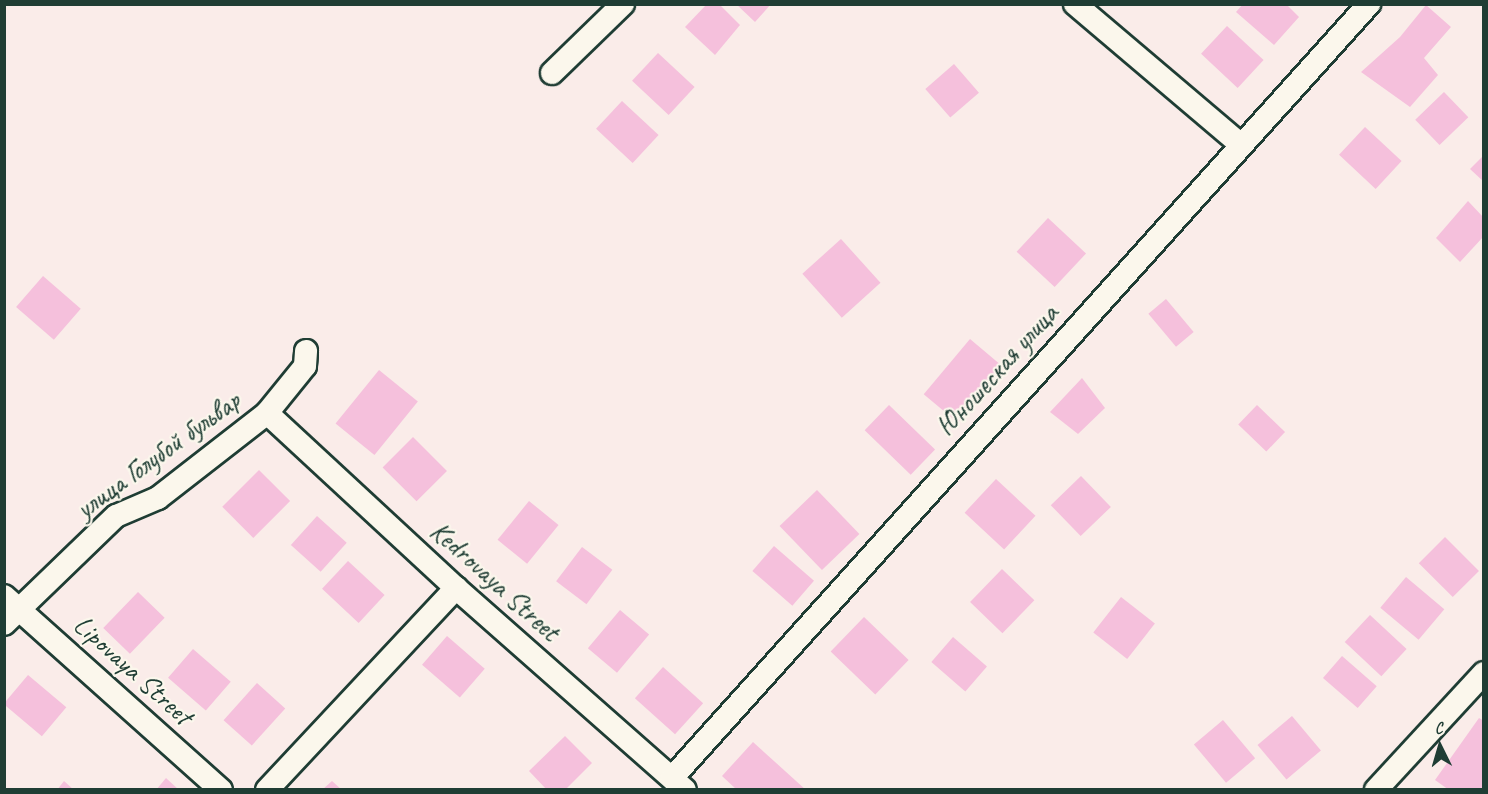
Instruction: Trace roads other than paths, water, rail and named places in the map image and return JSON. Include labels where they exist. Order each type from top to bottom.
[{"type":"street","points":[[552,73],[623,4]]},
{"type":"street","points":[[1075,4],[1240,144]]},
{"type":"street","name":"Юношеская улица","points":[[679,784],[1240,144],[1369,4]]},
{"type":"street","name":"улица Голубой бульвар","points":[[9,609],[116,516],[158,498],[267,413],[305,366],[306,351]]},
{"type":"street","name":"Kedrovaya Street","points":[[267,413],[456,588],[679,784]]},
{"type":"street","points":[[267,789],[456,588]]},
{"type":"street","name":"Lipovaya Street","points":[[9,609],[221,789]]},
{"type":"street","points":[[1376,789],[1484,673]]}]
